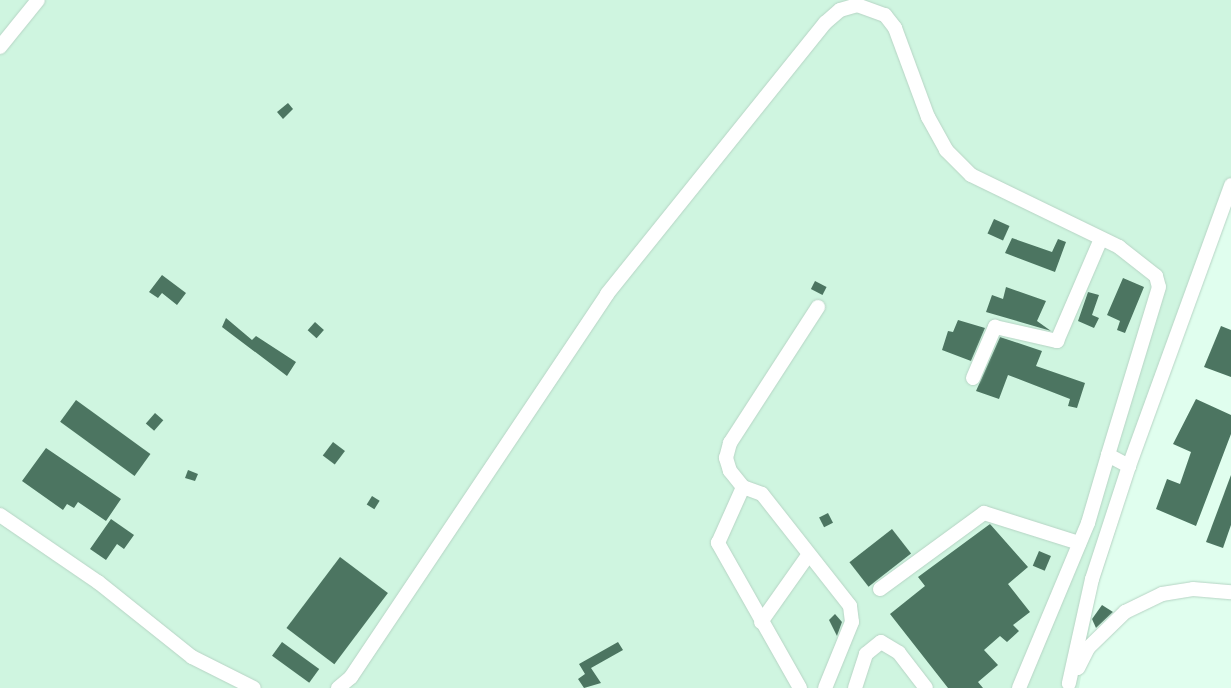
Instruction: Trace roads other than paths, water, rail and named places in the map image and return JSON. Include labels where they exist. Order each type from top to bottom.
[{"type":"lane","points":[[0,47],[38,0]]},
{"type":"lane","points":[[338,688],[351,677],[607,294],[825,23],[840,10],[857,5],[885,15],[895,28],[932,125],[946,150],[971,175],[1101,239],[1144,263],[1159,287],[1080,543],[1019,688]]},
{"type":"lane","points":[[1069,686],[1092,579],[1129,466],[1231,185]]},
{"type":"lane","points":[[973,378],[994,327],[1057,341],[1101,239]]},
{"type":"lane","points":[[818,306],[730,442],[726,458],[730,471],[743,487],[762,494],[853,614],[826,688]]},
{"type":"lane","points":[[1108,455],[1129,466]]},
{"type":"lane","points":[[743,487],[718,543],[800,688]]},
{"type":"lane","points":[[880,589],[984,512],[1080,543]]},
{"type":"lane","points":[[0,515],[98,582],[192,657],[254,688]]},
{"type":"lane","points":[[761,622],[809,554]]},
{"type":"lane","points":[[1069,686],[1088,648],[1125,612],[1162,594],[1192,589],[1231,592]]},
{"type":"lane","points":[[854,688],[866,654],[881,642],[899,653],[926,688]]}]
